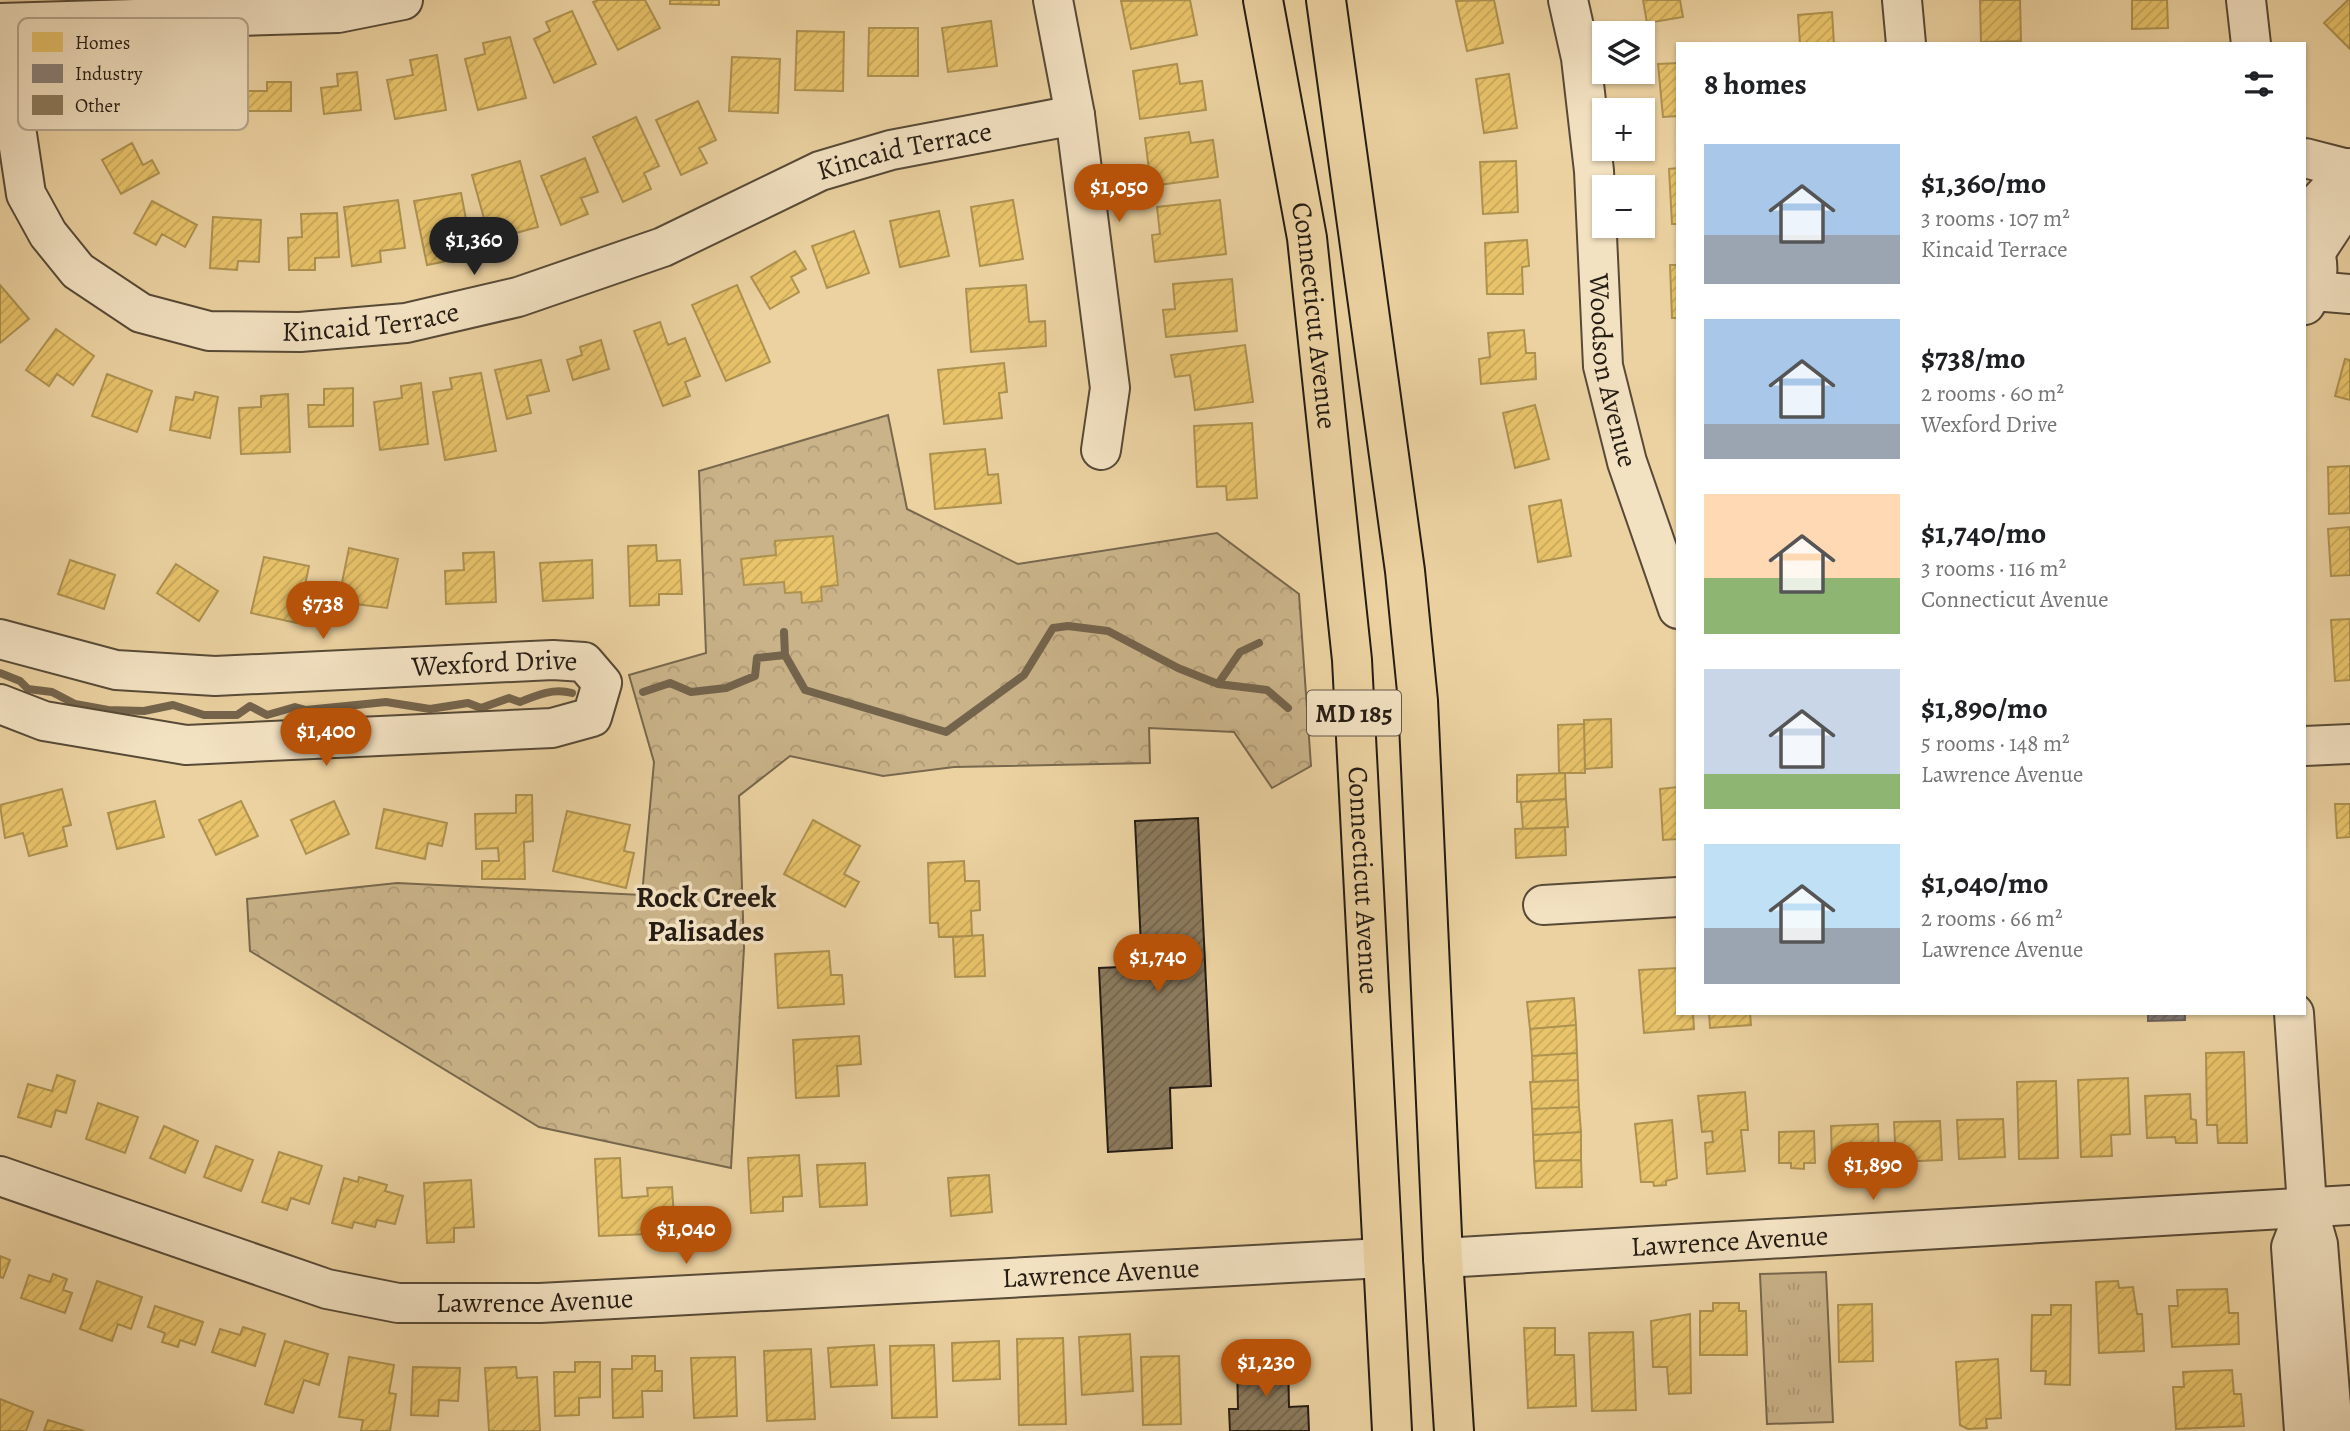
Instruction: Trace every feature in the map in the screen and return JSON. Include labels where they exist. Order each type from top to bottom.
[{"type":"main road","name":"Connecticut Avenue","points":[[1263,0],[1307,238],[1352,660],[1392,1431]]},
{"type":"main road","name":"Connecticut Avenue","points":[[1326,0],[1375,343],[1419,715],[1443,1258],[1454,1431]]},
{"type":"main road","points":[[1352,660],[1413,655]]},
{"type":"street","points":[[172,18],[338,13],[403,0]]},
{"type":"street","points":[[1053,0],[1076,114],[1110,388],[1101,450]]},
{"type":"street","name":"Woodson Avenue","points":[[1568,0],[1581,58],[1594,171],[1603,366],[1628,462],[1676,606]]},
{"type":"street","points":[[1902,0],[1906,42]]},
{"type":"street","points":[[2246,0],[2251,42]]},
{"type":"street","name":"Kincaid Terrace","points":[[7,23],[9,81],[26,194],[48,234],[78,271],[141,313],[209,331],[300,332],[406,323],[519,297],[663,247],[820,171],[891,150],[1076,114]]},
{"type":"street","points":[[2306,158],[2349,179]]},
{"type":"street","points":[[2306,211],[2311,210],[2349,179]]},
{"type":"street","points":[[2323,297],[2310,244],[2349,179]]},
{"type":"street","name":"Wexford Drive","points":[[0,639],[116,670],[215,676],[553,660],[584,662],[602,683],[592,717],[552,728],[186,745],[44,721],[0,704]]},
{"type":"street","points":[[2306,746],[2350,744]]},
{"type":"street","points":[[1543,905],[1676,897]]},
{"type":"street","points":[[2294,1015],[2307,1206],[2318,1244],[2333,1431]]},
{"type":"street","name":"Lawrence Avenue","points":[[0,1176],[327,1289],[398,1303],[540,1303],[1383,1258]]},
{"type":"street","name":"Lawrence Avenue","points":[[1443,1258],[2350,1205]]},
{"type":"street","points":[[2304,1431],[2291,1247],[2307,1206]]},
{"type":"green space","points":[[888,415],[907,509],[1018,564],[1217,533],[1299,594],[1311,766],[1272,788],[1234,732],[1149,728],[1150,763],[954,767],[883,776],[790,756],[739,796],[744,948],[731,1168],[539,1127],[250,951],[247,899],[397,883],[642,895],[654,762],[629,675],[706,653],[699,471]]},
{"type":"green space","points":[[1826,1272],[1833,1422],[1767,1424],[1760,1274]]},
{"type":"building: Homes","points":[[645,0],[660,28],[618,50],[593,2]]},
{"type":"building: Homes","points":[[670,0],[719,0],[719,5],[670,4]]},
{"type":"building: Homes","points":[[1190,0],[1197,35],[1131,49],[1121,1]]},
{"type":"building: Homes","points":[[1494,0],[1503,43],[1467,51],[1456,1]]},
{"type":"building: Homes","points":[[1643,0],[1680,0],[1683,17],[1647,21]]},
{"type":"building: Homes","points":[[1980,0],[2020,0],[2021,41],[1981,42]]},
{"type":"building: Homes","points":[[2132,0],[2167,0],[2168,28],[2132,29]]},
{"type":"building: Homes","points":[[2350,0],[2350,49],[2324,23]]},
{"type":"building: Homes","points":[[572,11],[596,64],[554,83],[534,39],[550,31],[546,22]]},
{"type":"building: Homes","points":[[1832,12],[1834,42],[1800,42],[1798,15]]},
{"type":"building: Homes","points":[[991,21],[997,66],[948,72],[942,28]]},
{"type":"building: Homes","points":[[869,28],[918,28],[918,76],[868,76]]},
{"type":"building: Homes","points":[[797,31],[844,32],[843,91],[795,90]]},
{"type":"building: Homes","points":[[510,37],[526,98],[478,110],[465,59],[485,54],[483,43]]},
{"type":"building: Homes","points":[[437,55],[446,110],[395,119],[387,80],[413,75],[410,60]]},
{"type":"building: Homes","points":[[732,57],[780,59],[778,113],[729,111]]},
{"type":"building: Homes","points":[[1676,63],[1676,116],[1663,117],[1658,64]]},
{"type":"building: Homes","points":[[1177,64],[1180,84],[1202,81],[1206,110],[1140,119],[1133,71]]},
{"type":"building: Homes","points":[[357,72],[361,110],[324,114],[321,88],[338,86],[337,74]]},
{"type":"building: Homes","points":[[1509,74],[1517,128],[1484,133],[1476,79]]},
{"type":"building: Homes","points":[[267,82],[291,82],[291,111],[248,111],[248,91],[267,91]]},
{"type":"building: Homes","points":[[698,101],[716,140],[699,148],[707,163],[681,175],[656,120]]},
{"type":"building: Homes","points":[[636,117],[659,166],[644,173],[651,189],[623,202],[593,137]]},
{"type":"building: Homes","points":[[1189,132],[1191,143],[1213,140],[1218,177],[1151,186],[1145,138]]},
{"type":"building: Homes","points":[[132,143],[143,165],[152,160],[159,173],[121,194],[102,160]]},
{"type":"building: Homes","points":[[585,158],[598,192],[581,198],[588,214],[561,225],[541,176]]},
{"type":"building: Homes","points":[[520,161],[538,227],[490,240],[472,175]]},
{"type":"building: Homes","points":[[1516,161],[1518,212],[1483,214],[1480,162]]},
{"type":"building: Homes","points":[[1676,168],[1676,224],[1672,224],[1669,169]]},
{"type":"building: Homes","points":[[461,193],[470,240],[454,243],[457,259],[427,265],[414,201]]},
{"type":"building: Homes","points":[[398,200],[405,248],[380,251],[381,262],[352,266],[344,207]]},
{"type":"building: Homes","points":[[1013,200],[1023,259],[980,266],[971,207]]},
{"type":"building: Homes","points":[[1220,200],[1226,254],[1155,262],[1152,235],[1160,234],[1157,207]]},
{"type":"building: Homes","points":[[152,201],[197,225],[185,247],[162,234],[156,245],[134,233]]},
{"type":"building: Homes","points":[[939,211],[949,256],[900,267],[890,221]]},
{"type":"building: Homes","points":[[337,213],[339,257],[315,258],[315,270],[289,270],[288,238],[302,237],[301,214]]},
{"type":"building: Homes","points":[[213,217],[261,220],[259,262],[238,261],[237,270],[210,268]]},
{"type":"building: Homes","points":[[854,231],[869,273],[827,288],[812,246]]},
{"type":"building: Homes","points":[[1527,240],[1529,266],[1522,267],[1523,294],[1487,294],[1485,243]]},
{"type":"building: Homes","points":[[795,251],[806,269],[791,277],[799,292],[770,309],[751,277]]},
{"type":"building: Homes","points":[[1670,265],[1676,265],[1676,318],[1672,318]]},
{"type":"building: Homes","points":[[1232,279],[1237,331],[1166,337],[1163,310],[1175,309],[1173,284]]},
{"type":"building: Homes","points":[[0,285],[29,319],[0,343]]},
{"type":"building: Homes","points":[[737,285],[770,362],[726,381],[692,305]]},
{"type":"building: Homes","points":[[1026,285],[1029,322],[1045,321],[1046,346],[971,352],[966,289]]},
{"type":"building: Homes","points":[[660,322],[668,345],[685,338],[700,376],[685,382],[690,396],[663,406],[634,331]]},
{"type":"building: Homes","points":[[56,329],[94,356],[73,385],[57,374],[49,386],[26,370]]},
{"type":"building: Homes","points":[[1524,330],[1526,353],[1535,353],[1536,379],[1481,384],[1479,359],[1490,357],[1488,333]]},
{"type":"building: Homes","points":[[601,340],[609,369],[573,380],[567,360],[582,355],[580,347]]},
{"type":"building: Homes","points":[[1245,345],[1253,402],[1195,410],[1190,375],[1175,377],[1171,355]]},
{"type":"building: Homes","points":[[2345,359],[2350,360],[2350,400],[2335,396]]},
{"type":"building: Homes","points":[[541,360],[549,391],[527,396],[531,413],[507,419],[495,370]]},
{"type":"building: Homes","points":[[1004,363],[1007,392],[999,393],[1002,418],[944,424],[938,370]]},
{"type":"building: Homes","points":[[481,373],[496,451],[445,460],[433,392],[452,389],[450,378]]},
{"type":"building: Homes","points":[[107,374],[152,391],[137,432],[92,416]]},
{"type":"building: Homes","points":[[421,383],[428,444],[380,450],[374,402],[402,398],[401,386]]},
{"type":"building: Homes","points":[[353,388],[353,426],[309,427],[308,405],[324,405],[324,389]]},
{"type":"building: Homes","points":[[195,392],[218,397],[210,438],[170,430],[176,397],[193,400]]},
{"type":"building: Homes","points":[[288,394],[290,452],[241,454],[239,408],[261,407],[261,396]]},
{"type":"building: Homes","points":[[1535,405],[1549,459],[1515,468],[1503,413]]},
{"type":"building: Homes","points":[[1252,423],[1257,498],[1227,500],[1226,486],[1197,487],[1194,426]]},
{"type":"building: Homes","points":[[985,449],[988,475],[998,474],[1001,503],[935,509],[930,454]]},
{"type":"building: Homes","points":[[2350,466],[2350,513],[2329,514],[2328,467]]},
{"type":"building: Homes","points":[[1561,500],[1571,556],[1538,562],[1529,506]]},
{"type":"building: Homes","points":[[2350,527],[2350,575],[2331,576],[2328,529]]},
{"type":"building: Homes","points":[[833,536],[838,585],[821,587],[822,601],[802,603],[801,592],[785,593],[784,582],[744,585],[741,559],[776,555],[775,541]]},
{"type":"building: Homes","points":[[656,545],[657,561],[680,560],[682,594],[659,594],[659,605],[630,606],[628,546]]},
{"type":"building: Homes","points":[[349,548],[398,559],[387,608],[338,602]]},
{"type":"building: Homes","points":[[494,552],[496,602],[446,604],[445,571],[464,570],[463,553]]},
{"type":"building: Homes","points":[[264,557],[309,566],[297,623],[251,613]]},
{"type":"building: Homes","points":[[70,560],[115,575],[104,609],[58,594]]},
{"type":"building: Homes","points":[[592,560],[593,598],[543,601],[540,563]]},
{"type":"building: Homes","points":[[176,564],[218,591],[199,621],[157,593]]},
{"type":"building: Homes","points":[[2350,619],[2350,680],[2335,681],[2331,620]]},
{"type":"building: Homes","points":[[1611,719],[1612,767],[1585,769],[1584,720]]},
{"type":"building: Homes","points":[[1584,724],[1585,773],[1559,773],[1558,725]]},
{"type":"building: Homes","points":[[1565,773],[1566,799],[1517,802],[1517,775]]},
{"type":"building: Homes","points":[[1676,787],[1676,839],[1663,840],[1660,789]]},
{"type":"building: Homes","points":[[62,789],[71,825],[63,827],[67,846],[29,856],[23,833],[5,838],[0,805]]},
{"type":"building: Homes","points":[[516,795],[532,795],[533,841],[524,842],[525,879],[482,879],[482,861],[499,861],[498,848],[476,849],[475,814],[516,813]]},
{"type":"building: Homes","points":[[1566,799],[1568,827],[1523,829],[1521,802]]},
{"type":"building: Homes","points":[[155,801],[164,837],[117,849],[108,813]]},
{"type":"building: Homes","points":[[241,801],[258,836],[216,855],[199,820]]},
{"type":"building: Homes","points":[[334,801],[349,834],[306,854],[291,820]]},
{"type":"building: Homes","points":[[2335,804],[2350,804],[2350,837],[2337,838]]},
{"type":"building: Homes","points":[[384,809],[447,823],[442,846],[428,843],[425,859],[376,848]]},
{"type":"building: Homes","points":[[567,811],[630,825],[624,851],[634,853],[626,888],[553,871]]},
{"type":"building: Homes","points":[[813,820],[860,846],[844,874],[859,882],[845,907],[784,874]]},
{"type":"building: Homes","points":[[1565,827],[1566,855],[1516,858],[1515,829]]},
{"type":"building: Homes","points":[[964,861],[965,881],[979,881],[980,910],[971,911],[972,936],[939,937],[938,923],[930,923],[928,863]]},
{"type":"building: Homes","points":[[983,935],[985,976],[955,977],[953,937]]},
{"type":"building: Homes","points":[[829,951],[831,975],[842,975],[844,1004],[778,1008],[775,954]]},
{"type":"building: Homes","points":[[1676,968],[1676,1015],[1693,1015],[1694,1029],[1644,1033],[1639,970]]},
{"type":"building: Homes","points":[[1574,998],[1576,1025],[1530,1029],[1527,1002]]},
{"type":"building: Homes","points":[[1709,1015],[1750,1015],[1751,1025],[1710,1028]]},
{"type":"building: Homes","points":[[1576,1025],[1577,1053],[1532,1056],[1530,1029]]},
{"type":"building: Homes","points":[[859,1036],[861,1064],[837,1066],[839,1096],[796,1098],[793,1040]]},
{"type":"building: Homes","points":[[2244,1052],[2247,1143],[2218,1143],[2217,1125],[2207,1125],[2206,1053]]},
{"type":"building: Homes","points":[[1577,1053],[1578,1080],[1533,1082],[1532,1056]]},
{"type":"building: Homes","points":[[57,1075],[75,1081],[66,1113],[56,1110],[51,1127],[18,1117],[28,1084],[52,1091]]},
{"type":"building: Homes","points":[[2128,1078],[2130,1134],[2111,1135],[2112,1156],[2081,1157],[2078,1080]]},
{"type":"building: Homes","points":[[1578,1080],[1579,1107],[1532,1109],[1530,1082]]},
{"type":"building: Homes","points":[[2056,1081],[2058,1158],[2019,1159],[2017,1082]]},
{"type":"building: Homes","points":[[1745,1092],[1748,1130],[1741,1130],[1745,1171],[1707,1174],[1705,1143],[1713,1142],[1712,1131],[1702,1132],[1698,1096]]},
{"type":"building: Homes","points":[[2190,1094],[2191,1119],[2196,1120],[2197,1143],[2176,1143],[2175,1137],[2147,1138],[2145,1096]]},
{"type":"building: Homes","points":[[98,1103],[138,1117],[125,1153],[86,1139]]},
{"type":"building: Homes","points":[[1579,1107],[1581,1132],[1533,1135],[1532,1109]]},
{"type":"building: Homes","points":[[2003,1119],[2005,1157],[1959,1159],[1957,1120]]},
{"type":"building: Homes","points":[[1672,1120],[1677,1178],[1666,1181],[1666,1185],[1654,1186],[1653,1182],[1641,1182],[1635,1124]]},
{"type":"building: Homes","points":[[1940,1121],[1942,1160],[1896,1162],[1894,1122]]},
{"type":"building: Homes","points":[[1878,1124],[1879,1163],[1832,1164],[1831,1126]]},
{"type":"building: Homes","points":[[164,1126],[198,1141],[185,1173],[150,1158]]},
{"type":"building: Homes","points":[[1814,1131],[1815,1163],[1804,1163],[1804,1169],[1791,1168],[1791,1163],[1779,1163],[1779,1132]]},
{"type":"building: Homes","points":[[1581,1132],[1581,1160],[1534,1161],[1533,1135]]},
{"type":"building: Homes","points":[[216,1146],[253,1160],[241,1191],[204,1177]]},
{"type":"building: Homes","points":[[279,1152],[322,1166],[309,1204],[291,1198],[287,1210],[262,1202]]},
{"type":"building: Homes","points":[[799,1155],[802,1196],[783,1197],[783,1211],[751,1213],[748,1158]]},
{"type":"building: Homes","points":[[620,1158],[622,1198],[648,1196],[647,1188],[672,1187],[675,1233],[599,1236],[595,1159]]},
{"type":"building: Homes","points":[[1581,1160],[1582,1187],[1536,1188],[1534,1161]]},
{"type":"building: Homes","points":[[865,1163],[867,1205],[820,1207],[817,1165]]},
{"type":"building: Homes","points":[[989,1175],[992,1212],[951,1216],[948,1178]]},
{"type":"building: Homes","points":[[359,1177],[387,1185],[385,1191],[403,1196],[395,1224],[377,1220],[375,1227],[354,1222],[352,1228],[332,1223],[344,1178],[358,1182]]},
{"type":"building: Homes","points":[[471,1180],[474,1227],[454,1228],[454,1242],[427,1243],[424,1183]]},
{"type":"building: Homes","points":[[0,1256],[10,1260],[3,1278],[0,1277]]},
{"type":"building: Homes","points":[[53,1274],[67,1279],[63,1290],[72,1293],[65,1313],[21,1298],[29,1275],[50,1282]]},
{"type":"building: Homes","points":[[97,1281],[142,1297],[131,1329],[118,1324],[112,1341],[80,1329]]},
{"type":"building: Homes","points":[[2118,1281],[2119,1288],[2133,1287],[2137,1314],[2142,1314],[2144,1351],[2099,1353],[2096,1282]]},
{"type":"building: Homes","points":[[2227,1289],[2229,1313],[2238,1313],[2239,1344],[2172,1347],[2169,1306],[2178,1306],[2177,1290]]},
{"type":"building: Homes","points":[[1713,1303],[1739,1303],[1739,1311],[1746,1311],[1747,1355],[1700,1355],[1700,1311],[1713,1311]]},
{"type":"building: Homes","points":[[1872,1304],[1873,1361],[1839,1362],[1838,1305]]},
{"type":"building: Homes","points":[[2051,1305],[2071,1305],[2070,1385],[2045,1384],[2046,1371],[2031,1371],[2032,1315],[2051,1315]]},
{"type":"building: Homes","points":[[155,1306],[203,1322],[195,1345],[180,1340],[178,1347],[162,1342],[165,1333],[148,1327]]},
{"type":"building: Homes","points":[[1690,1314],[1691,1393],[1669,1394],[1667,1367],[1653,1367],[1651,1321]]},
{"type":"building: Homes","points":[[243,1327],[265,1334],[255,1366],[212,1352],[220,1329],[240,1335]]},
{"type":"building: Homes","points":[[1524,1328],[1555,1328],[1555,1355],[1574,1355],[1576,1406],[1528,1408]]},
{"type":"building: Homes","points":[[1633,1332],[1636,1410],[1592,1411],[1589,1333]]},
{"type":"building: Homes","points":[[1130,1334],[1133,1391],[1082,1395],[1079,1337]]},
{"type":"building: Homes","points":[[1063,1338],[1066,1424],[1019,1425],[1017,1339]]},
{"type":"building: Homes","points":[[285,1341],[328,1354],[319,1385],[304,1380],[293,1413],[265,1404]]},
{"type":"building: Homes","points":[[999,1341],[1000,1379],[953,1381],[952,1343]]},
{"type":"building: Homes","points":[[874,1345],[877,1385],[831,1387],[828,1348]]},
{"type":"building: Homes","points":[[934,1345],[937,1417],[892,1418],[890,1346]]},
{"type":"building: Homes","points":[[811,1349],[815,1419],[767,1421],[764,1351]]},
{"type":"building: Homes","points":[[632,1356],[655,1356],[655,1371],[662,1371],[662,1391],[642,1391],[643,1417],[613,1418],[612,1369],[632,1369]]},
{"type":"building: Homes","points":[[1179,1356],[1181,1424],[1143,1425],[1141,1357]]},
{"type":"building: Homes","points":[[349,1357],[394,1365],[389,1393],[396,1394],[390,1431],[361,1431],[363,1420],[339,1417]]},
{"type":"building: Homes","points":[[735,1357],[737,1416],[694,1418],[691,1358]]},
{"type":"building: Homes","points":[[1998,1359],[2001,1418],[1986,1419],[1987,1428],[1968,1429],[1960,1425],[1956,1362]]},
{"type":"building: Homes","points":[[575,1362],[600,1362],[600,1397],[579,1398],[579,1415],[555,1416],[554,1372],[575,1372]]},
{"type":"building: Homes","points":[[413,1367],[460,1368],[458,1401],[439,1400],[438,1416],[411,1415]]},
{"type":"building: Homes","points":[[516,1367],[517,1378],[537,1377],[540,1431],[489,1431],[485,1368]]},
{"type":"building: Homes","points":[[2232,1370],[2234,1394],[2241,1394],[2244,1426],[2176,1429],[2173,1387],[2184,1387],[2183,1372]]},
{"type":"building: Homes","points":[[0,1399],[33,1412],[26,1431],[0,1431]]},
{"type":"building: Homes","points":[[48,1420],[84,1431],[44,1431]]},
{"type":"building: Industry","points":[[2148,1015],[2185,1015],[2185,1020],[2148,1021]]},
{"type":"building: Other","points":[[1198,818],[1211,1086],[1170,1088],[1172,1148],[1108,1152],[1099,968],[1142,966],[1135,821]]},
{"type":"building: Other","points":[[1288,1359],[1289,1407],[1308,1406],[1309,1431],[1230,1431],[1229,1409],[1238,1409],[1237,1361]]},
{"type":"waterway","points":[[785,655],[805,690],[946,732],[1024,675],[1053,628],[1068,626],[1108,631],[1178,668],[1218,684],[1240,652],[1259,643]]},
{"type":"waterway","points":[[643,692],[670,683],[691,692],[726,688],[755,676],[757,658],[785,655],[784,632]]},
{"type":"waterway","points":[[0,673],[20,681],[28,689],[52,692],[75,704],[108,710],[144,711],[173,705],[204,715],[237,715],[250,706],[267,715],[295,707],[306,710],[386,702],[430,709],[468,703],[481,708],[509,698],[520,702],[552,692],[572,693]]},
{"type":"waterway","points":[[1218,684],[1267,690],[1288,708]]},
{"type":"district","name":"Rock Creek Palisades","points":[[706,914]]}]
